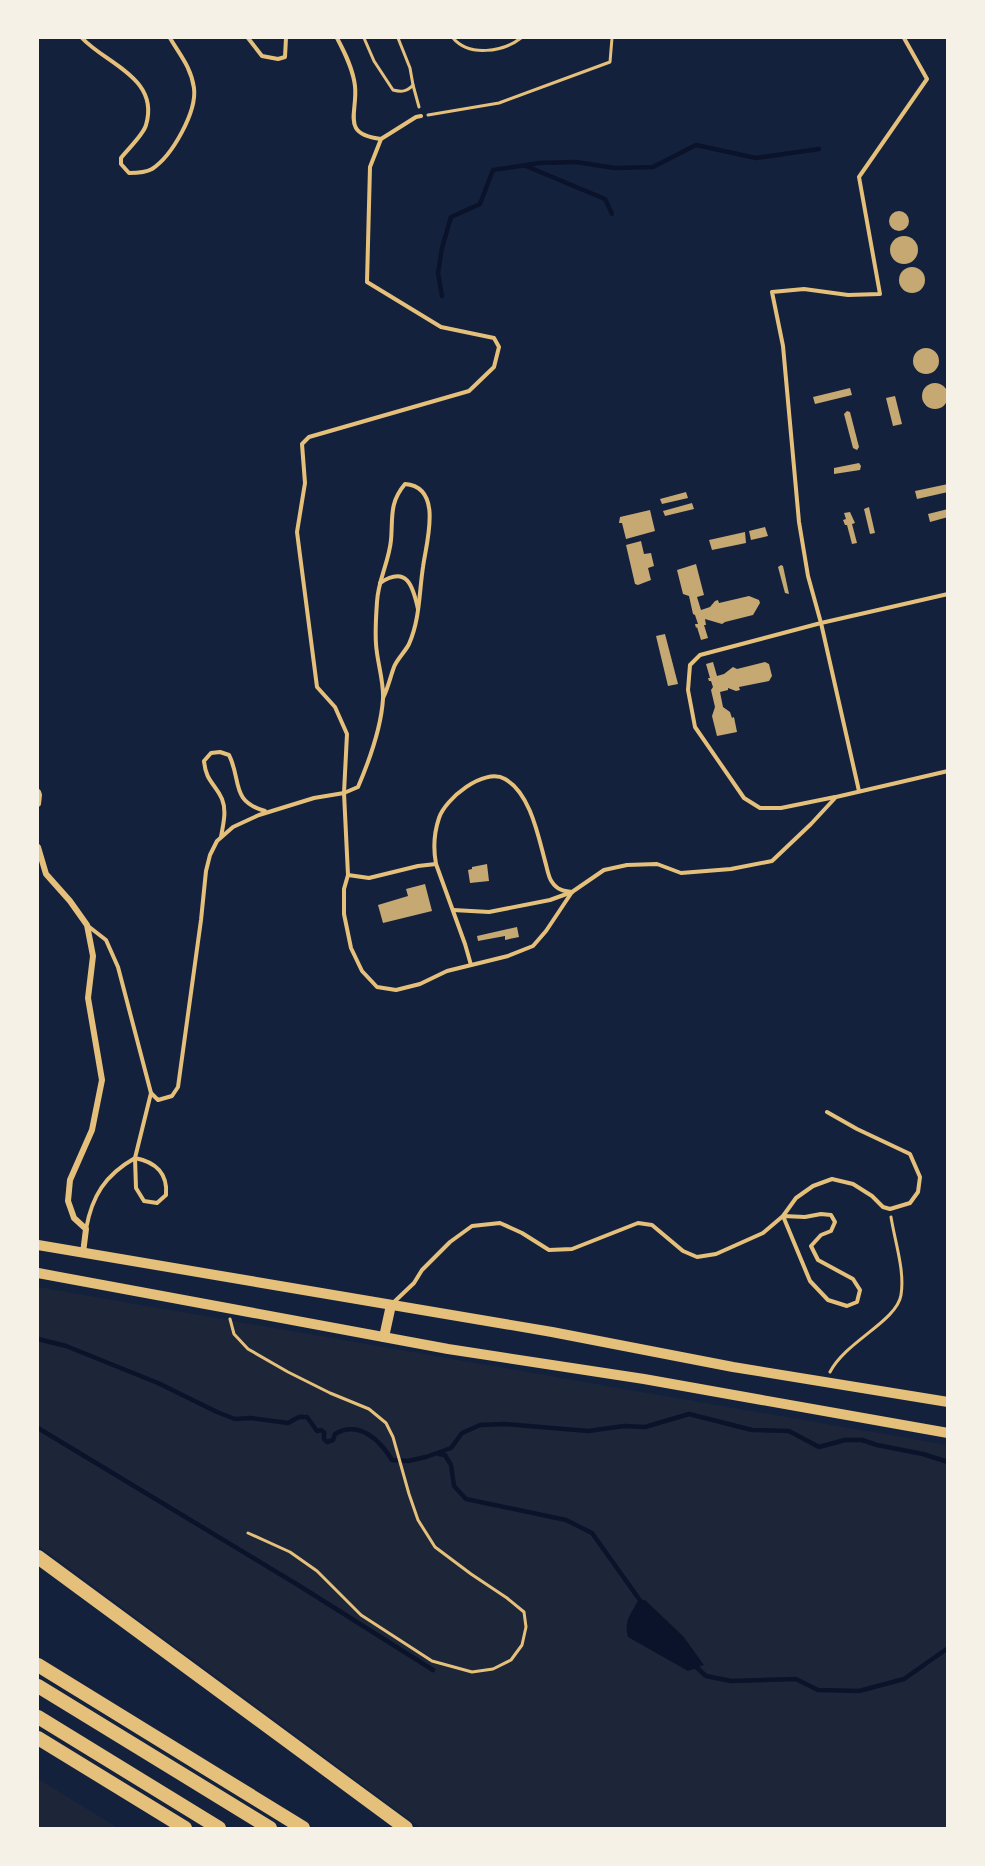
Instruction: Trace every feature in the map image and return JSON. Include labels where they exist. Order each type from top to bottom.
[{"type":"highway","points":[[38,1557],[406,1828]]},
{"type":"highway","points":[[38,1665],[303,1828]]},
{"type":"highway","points":[[38,1686],[270,1828]]},
{"type":"highway","points":[[38,1717],[219,1828]]},
{"type":"highway","points":[[38,1738],[184,1828]]},
{"type":"main road","points":[[38,1245],[573,1336],[733,1367],[948,1402]]},
{"type":"main road","points":[[38,1273],[448,1349],[644,1379],[948,1433]]},
{"type":"main road","points":[[384,1337],[391,1305]]},
{"type":"street","points":[[38,792],[38,804]]},
{"type":"street","points":[[38,848],[46,874],[87,925],[93,956],[88,998],[102,1080],[92,1130],[70,1180],[68,1201],[74,1218],[86,1229],[83,1253]]},
{"type":"lane","points":[[82,38],[108,60],[134,76],[144,90],[148,108],[146,126],[121,158],[121,164],[129,173],[151,170],[165,157],[186,125],[193,108],[194,90],[191,75],[186,60],[170,38]]},
{"type":"lane","points":[[248,38],[262,56],[278,60],[285,57],[286,38]]},
{"type":"lane","points":[[337,38],[353,77],[355,98],[352,116],[357,130],[364,135],[381,139]]},
{"type":"lane","points":[[859,791],[821,623],[808,576],[799,522],[783,346],[772,292],[804,289],[848,295],[880,294],[859,177],[927,78],[904,38]]},
{"type":"lane","points":[[421,116],[381,139],[370,166],[367,282],[441,327],[494,338],[499,347],[494,368],[469,391],[309,437],[302,444],[305,483],[297,532],[317,687],[335,707],[347,734],[344,793],[348,874],[344,889],[344,914],[351,948],[362,971],[377,987],[396,990],[420,984],[447,971],[508,956],[533,946],[572,892]]},
{"type":"lane","points":[[151,1093],[158,1100],[165,1099],[172,1096],[177,1087],[200,931],[206,871],[216,841],[233,827],[267,812],[314,798],[344,793],[358,787],[373,751],[383,698],[395,665],[409,644],[418,609],[431,513],[424,494],[414,485],[405,484],[396,494],[392,510],[388,558],[377,600],[376,643],[383,698]]},
{"type":"lane","points":[[380,584],[388,578],[399,575],[408,580],[418,609]]},
{"type":"lane","points":[[948,594],[821,623],[700,655],[690,665],[688,690],[695,727],[744,798],[760,808],[781,808],[948,771]]},
{"type":"lane","points":[[220,837],[225,819],[222,800],[205,774],[204,761],[211,753],[220,752],[229,755],[234,764],[239,794],[245,802],[256,809],[267,812]]},
{"type":"lane","points":[[471,965],[436,864],[434,838],[439,815],[460,791],[477,781],[493,776],[504,778],[518,790],[531,812],[551,882],[560,890],[572,892]]},
{"type":"lane","points":[[453,910],[489,912],[550,900],[572,892],[604,870],[627,865],[657,864],[681,873],[731,869],[772,861],[811,824],[836,796]]},
{"type":"lane","points":[[348,874],[369,878],[436,864]]},
{"type":"lane","points":[[86,1229],[90,1209],[100,1189],[109,1178],[135,1158],[146,1160],[164,1174],[167,1184],[166,1196],[157,1203],[144,1201],[136,1188],[135,1158],[151,1093],[118,967],[106,940],[87,925]]},
{"type":"lane","points":[[391,1305],[443,1249],[472,1226],[500,1223],[522,1233],[549,1250],[572,1249],[638,1223],[652,1225],[683,1251],[697,1257],[716,1254],[763,1233],[783,1216],[796,1198],[813,1186],[832,1179],[853,1184],[872,1196],[883,1207],[890,1209],[910,1203],[918,1192],[920,1177],[910,1154],[857,1129],[828,1112]]},
{"type":"lane","points":[[831,1215],[835,1222],[831,1231],[821,1235],[811,1246],[818,1260],[852,1279],[860,1290],[857,1302],[847,1306],[828,1300],[810,1281],[783,1216],[831,1215]]},
{"type":"path","points":[[364,38],[374,61],[393,90],[400,92],[409,90],[413,86]]},
{"type":"path","points":[[398,38],[410,68],[421,116],[499,103],[599,67],[610,62],[612,38]]},
{"type":"path","points":[[453,38],[461,44],[481,51],[497,49],[521,38]]},
{"type":"path","points":[[825,1382],[835,1363],[845,1351],[891,1314],[901,1297],[901,1272],[890,1209]]},
{"type":"path","points":[[230,1309],[234,1334],[248,1348],[288,1372],[369,1409],[386,1423],[393,1437],[408,1494],[418,1520],[435,1547],[524,1612],[526,1627],[522,1645],[511,1660],[493,1669],[472,1672],[432,1660],[362,1615],[317,1571],[290,1552],[249,1533]]},
{"type":"shaded area","points":[[38,1287],[947,1445],[947,1828],[421,1828],[38,1545]]},
{"type":"shaded area","points":[[645,1600],[683,1636],[704,1665],[688,1671],[628,1637],[628,1618],[637,1602]]},
{"type":"shaded area","points":[[38,1779],[118,1828],[38,1828]]},
{"type":"building","points":[[895,211],[903,211],[909,217],[909,225],[903,231],[895,231],[889,225],[889,217]]},
{"type":"building","points":[[904,236],[914,240],[918,250],[914,260],[904,264],[894,260],[890,250],[894,240]]},
{"type":"building","points":[[912,267],[921,271],[925,280],[921,289],[912,293],[903,289],[899,280],[903,271]]},
{"type":"building","points":[[926,348],[935,352],[939,361],[935,370],[926,374],[917,370],[913,361],[917,352]]},
{"type":"building","points":[[935,383],[944,387],[948,396],[944,405],[935,409],[926,405],[922,396],[926,387]]},
{"type":"building","points":[[850,388],[852,395],[815,404],[813,397]]},
{"type":"building","points":[[895,396],[902,424],[893,426],[886,398]]},
{"type":"building","points":[[847,411],[850,412],[859,447],[857,450],[853,448],[844,414]]},
{"type":"building","points":[[859,463],[860,470],[834,474],[834,468]]},
{"type":"building","points":[[948,484],[948,492],[917,499],[915,491]]},
{"type":"building","points":[[686,492],[688,498],[662,504],[660,499]]},
{"type":"building","points":[[692,503],[694,509],[665,516],[663,511]]},
{"type":"building","points":[[869,507],[875,533],[870,534],[864,509]]},
{"type":"building","points":[[948,509],[948,517],[930,522],[928,514]]},
{"type":"building","points":[[650,510],[655,531],[626,539],[622,523],[619,523],[620,517]]},
{"type":"building","points":[[850,512],[855,523],[852,524],[857,543],[852,544],[847,525],[843,520],[846,519],[844,513]]},
{"type":"building","points":[[765,527],[768,536],[751,540],[749,531]]},
{"type":"building","points":[[745,532],[746,543],[712,550],[709,540]]},
{"type":"building","points":[[641,541],[644,554],[651,553],[654,566],[648,568],[651,580],[638,585],[635,584],[626,545]]},
{"type":"building","points":[[696,564],[704,595],[697,597],[701,610],[710,607],[718,600],[719,603],[749,596],[759,600],[760,603],[753,615],[722,624],[705,619],[706,625],[704,625],[708,638],[701,640],[689,596],[683,594],[677,570]]},
{"type":"building","points":[[781,565],[789,594],[785,593],[778,567]]},
{"type":"building","points":[[665,634],[678,684],[668,686],[656,636]]},
{"type":"building","points":[[713,662],[717,676],[733,667],[737,669],[765,662],[769,664],[772,676],[769,681],[739,687],[740,690],[728,688],[720,692],[723,707],[730,712],[732,718],[734,717],[737,732],[717,736],[712,716],[715,707],[711,690],[713,687],[708,678],[710,678],[706,664]]},
{"type":"building","points":[[487,864],[489,881],[470,883],[468,870]]},
{"type":"building","points":[[425,884],[432,911],[383,923],[378,905],[408,896],[406,889]]},
{"type":"building","points":[[517,927],[519,937],[505,940],[505,936],[478,941],[477,936]]},
{"type":"waterway","points":[[442,296],[438,273],[451,217],[480,204],[493,170],[539,163],[576,162],[615,168],[653,167],[696,145],[756,158],[819,149]]},
{"type":"waterway","points":[[526,166],[605,199],[612,214]]},
{"type":"waterway","points":[[38,1339],[66,1346],[158,1383],[235,1419],[251,1418],[288,1423],[299,1417],[307,1417],[317,1431],[324,1432],[324,1439],[327,1442],[333,1440],[335,1434],[344,1430],[360,1431],[375,1439],[392,1460],[408,1461],[451,1448],[462,1433],[480,1425],[504,1424],[588,1431],[624,1426],[645,1427],[689,1414],[752,1430],[789,1431],[819,1447],[845,1440],[862,1440],[948,1462]]},
{"type":"waterway","points":[[38,1428],[298,1585],[433,1670]]},
{"type":"waterway","points":[[439,1454],[445,1455],[451,1465],[454,1486],[466,1499],[566,1520],[592,1533],[644,1606]]},
{"type":"waterway","points":[[694,1665],[706,1676],[731,1681],[796,1679],[818,1690],[859,1691],[904,1679],[948,1648]]}]
